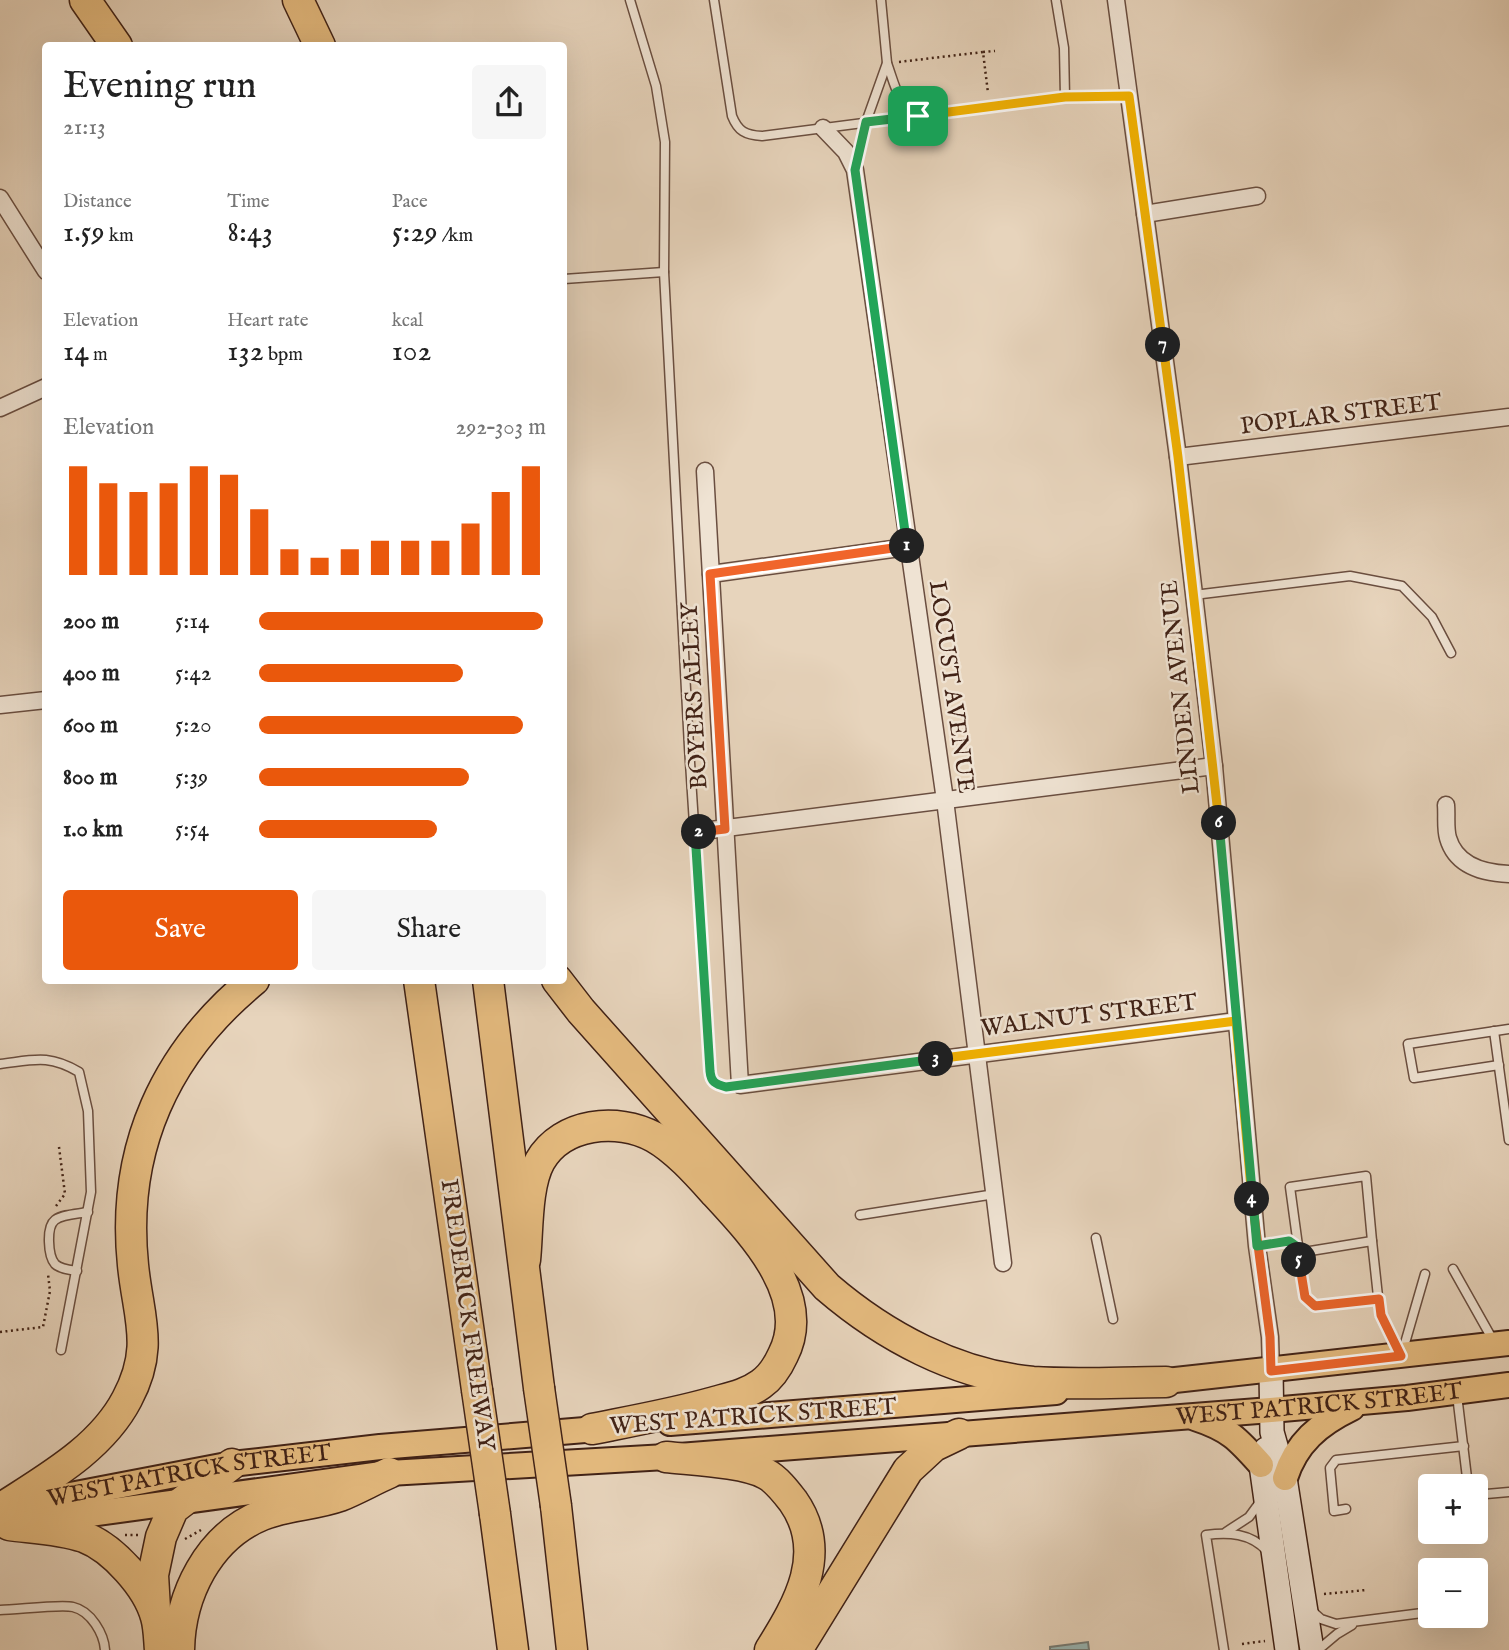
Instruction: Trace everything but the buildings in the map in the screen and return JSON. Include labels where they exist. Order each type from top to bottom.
[{"type":"highway","points":[[85,0],[114,42]]},
{"type":"highway","points":[[298,0],[318,42]]},
{"type":"highway","points":[[2,1517],[81,1452],[109,1425],[127,1399],[143,1354],[144,1333],[131,1237],[131,1207],[140,1149],[162,1092],[189,1046],[208,1022],[250,984]]},
{"type":"highway","name":"FREDERICK FREEWAY","points":[[420,984],[511,1641]]},
{"type":"highway","points":[[489,984],[572,1650]]},
{"type":"highway","points":[[560,984],[581,1011],[827,1287],[875,1324],[932,1355],[982,1372],[1032,1382],[1166,1382]]},
{"type":"highway","points":[[524,1260],[534,1177],[547,1153],[553,1145],[569,1134],[607,1125],[630,1128],[654,1137],[692,1168],[738,1218],[768,1258],[786,1294],[791,1327],[787,1348],[778,1367],[762,1384],[742,1395],[675,1413],[592,1429]]},
{"type":"highway","points":[[797,1650],[908,1470],[934,1446],[959,1434]]},
{"type":"highway","points":[[666,1457],[745,1467],[767,1474],[785,1491],[804,1519],[811,1558],[808,1574],[770,1650]]},
{"type":"highway","points":[[160,1650],[153,1576],[161,1537],[173,1509],[232,1464]]},
{"type":"highway","points":[[178,1650],[182,1614],[191,1589],[213,1551],[231,1534],[262,1515],[338,1497],[389,1473]]},
{"type":"highway","points":[[2,1517],[70,1533],[102,1546],[126,1568],[156,1616]]},
{"type":"highway","points":[[565,1603],[579,1650]]},
{"type":"main road","name":"WEST PATRICK STREET","points":[[2,1517],[232,1464],[380,1447],[1166,1382],[1502,1344]]},
{"type":"main road","points":[[1271,1371],[1279,1645]]},
{"type":"main road","name":"WEST PATRICK STREET","points":[[2,1517],[186,1499],[389,1473],[666,1457],[1188,1416],[1271,1421],[1362,1402],[1509,1385]]},
{"type":"main road","points":[[1275,1485],[1308,1437],[1334,1416],[1362,1402]]},
{"type":"main road","points":[[1188,1416],[1219,1426],[1237,1439],[1275,1485],[1313,1598],[1312,1650]]},
{"type":"main road","points":[[1261,1465],[1271,1421]]},
{"type":"street","name":"LINDEN AVENUE","points":[[1116,0],[1178,457],[1214,766],[1254,1254],[1270,1337],[1271,1371]]},
{"type":"street","name":"LOCUST AVENUE","points":[[823,128],[846,152],[855,170],[945,800],[1003,1263]]},
{"type":"street","points":[[1145,214],[1257,196]]},
{"type":"street","points":[[0,198],[42,265]]},
{"type":"street","points":[[0,408],[42,389]]},
{"type":"street","name":"POPLAR STREET","points":[[1178,457],[1509,417]]},
{"type":"street","name":"BOYERS ALLEY","points":[[705,471],[740,1085]]},
{"type":"street","points":[[710,574],[907,547]]},
{"type":"street","points":[[0,705],[42,700]]},
{"type":"street","points":[[695,832],[1214,766]]},
{"type":"street","points":[[1446,805],[1447,837],[1456,855],[1468,866],[1493,874],[1509,874]]},
{"type":"street","name":"WALNUT STREET","points":[[740,1085],[1236,1021]]},
{"type":"lane","points":[[630,0],[656,86],[666,142],[664,272],[711,1079],[726,1087],[740,1085]]},
{"type":"lane","points":[[714,0],[729,99],[736,125],[743,133],[762,136],[1065,97],[1129,96]]},
{"type":"lane","points":[[881,0],[887,64],[905,106],[918,116]]},
{"type":"lane","points":[[1056,0],[1064,48],[1065,97]]},
{"type":"lane","points":[[855,170],[866,122],[887,64]]},
{"type":"lane","points":[[567,279],[664,272]]},
{"type":"lane","points":[[1194,595],[1350,576],[1402,586],[1432,617],[1451,653]]},
{"type":"lane","points":[[1499,1065],[1413,1078],[1408,1044],[1509,1029]]},
{"type":"lane","points":[[1494,1031],[1509,1140]]},
{"type":"lane","points":[[0,1064],[37,1059],[60,1061],[79,1072],[88,1111],[91,1192],[61,1350]]},
{"type":"lane","points":[[1379,1299],[1315,1306],[1305,1297],[1290,1187],[1366,1176],[1381,1315],[1401,1356]]},
{"type":"lane","points":[[860,1215],[995,1195]]},
{"type":"lane","points":[[77,1271],[57,1266],[52,1260],[50,1225],[57,1218],[88,1212]]},
{"type":"lane","points":[[1096,1238],[1113,1319]]},
{"type":"lane","points":[[1254,1254],[1289,1241],[1304,1252],[1372,1241]]},
{"type":"lane","points":[[1452,1269],[1502,1344]]},
{"type":"lane","points":[[1401,1356],[1425,1274]]},
{"type":"lane","points":[[1457,1392],[1467,1474]]},
{"type":"lane","points":[[1346,1509],[1334,1511],[1330,1468],[1336,1460],[1465,1446]]},
{"type":"lane","points":[[1224,1650],[1206,1535],[1226,1532],[1249,1517],[1275,1485]]},
{"type":"lane","points":[[1488,1494],[1509,1492]]},
{"type":"lane","points":[[1226,1532],[1258,1542],[1270,1554],[1275,1566]]},
{"type":"lane","points":[[1313,1598],[1321,1619],[1336,1624],[1418,1614]]},
{"type":"lane","points":[[0,1610],[73,1607],[85,1613],[99,1629],[105,1650]]},
{"type":"lane","points":[[1318,1650],[1337,1633],[1360,1622]]},
{"type":"path","points":[[887,64],[995,51]]},
{"type":"path","points":[[983,52],[990,107]]},
{"type":"path","points":[[124,1535],[143,1535]]},
{"type":"path","points":[[1313,1598],[1366,1590]]},
{"type":"path","points":[[1242,1644],[1279,1645]]},
{"type":"water","points":[[1088,1642],[1089,1650],[1050,1650],[1050,1647]]},
{"type":"route","points":[[918,116],[866,122],[855,170],[907,547],[710,574],[725,829],[695,832],[711,1079],[726,1087],[1236,1021],[1257,1246],[1270,1337],[1271,1371],[1401,1356],[1381,1315],[1379,1299],[1315,1306],[1305,1297],[1296,1246],[1289,1241],[1257,1246],[1214,766],[1178,457],[1129,96],[1065,97],[918,116]]}]
